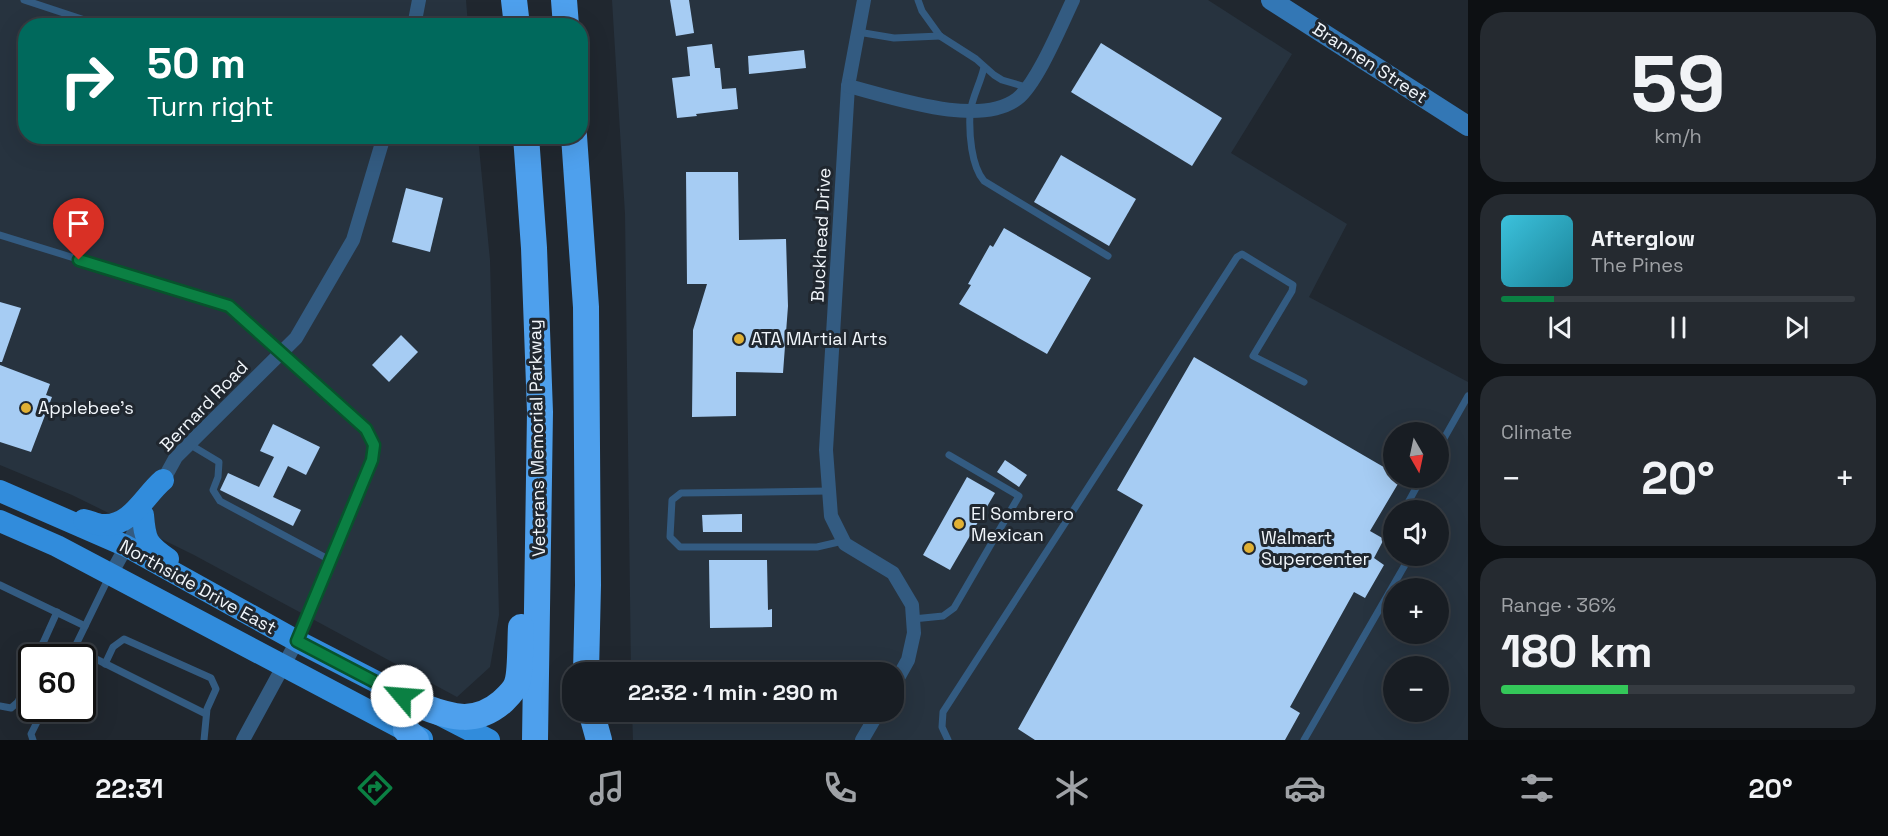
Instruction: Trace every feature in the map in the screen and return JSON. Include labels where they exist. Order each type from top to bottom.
[{"type":"highway","points":[[514,0],[516,18]]},
{"type":"highway","points":[[564,0],[565,18]]},
{"type":"highway","name":"Veterans Memorial Parkway","points":[[527,144],[534,248],[540,412],[535,740]]},
{"type":"highway","points":[[575,144],[586,307],[588,585],[586,662]]},
{"type":"highway","points":[[424,707],[447,716],[473,717],[492,710],[506,698],[517,683],[524,542],[540,412]]},
{"type":"highway","points":[[585,740],[586,722]]},
{"type":"highway","points":[[594,722],[599,740]]},
{"type":"main road","points":[[57,516],[78,518],[105,525],[129,519],[163,480]]},
{"type":"main road","name":"Northside Drive East","points":[[0,491],[126,546],[297,641],[489,740]]},
{"type":"main road","points":[[143,515],[145,537],[151,547],[180,568],[231,596],[248,614]]},
{"type":"main road","name":"Northside Drive East","points":[[0,521],[57,546],[111,574],[416,737]]},
{"type":"street","points":[[415,18],[418,0]]},
{"type":"street","name":"Buckhead Drive","points":[[843,541],[831,516],[826,450],[848,87],[864,0]]},
{"type":"street","points":[[848,87],[957,112],[991,111],[1017,99],[1038,73],[1073,0]]},
{"type":"street","name":"Brannen Street","points":[[1271,0],[1468,126]]},
{"type":"street","name":"Bernard Road","points":[[111,574],[176,457],[296,338],[353,240],[382,144]]},
{"type":"street","points":[[843,541],[893,573],[912,605],[914,633],[908,660],[904,667]]},
{"type":"street","points":[[243,740],[297,641]]},
{"type":"street","points":[[862,740],[873,722]]},
{"type":"lane","points":[[24,0],[79,18]]},
{"type":"lane","points":[[918,0],[922,11],[940,36],[976,58],[1002,80],[1026,87]]},
{"type":"lane","points":[[858,32],[894,38],[940,36]]},
{"type":"lane","points":[[984,67],[970,112],[973,158],[977,173],[984,181],[1108,256]]},
{"type":"lane","points":[[0,235],[229,306],[366,429],[374,445],[372,460],[297,641]]},
{"type":"lane","points":[[948,740],[942,727],[943,712],[1237,257],[1242,254],[1293,285],[1292,291],[1253,356],[1304,382]]},
{"type":"lane","points":[[1449,429],[1468,396]]},
{"type":"lane","points":[[189,444],[219,462],[218,477],[213,490],[220,501],[330,560]]},
{"type":"lane","points":[[913,619],[943,616],[954,608],[1019,496],[949,455]]},
{"type":"lane","points":[[829,491],[681,493],[672,500],[670,537],[680,547],[817,547],[843,541]]},
{"type":"lane","points":[[1304,740],[1404,566]]},
{"type":"lane","points":[[76,644],[111,574]]},
{"type":"lane","points":[[0,585],[85,626]]},
{"type":"lane","points":[[43,643],[57,612]]},
{"type":"lane","points":[[105,664],[113,647],[124,639],[211,678],[216,689],[206,714],[204,740]]},
{"type":"lane","points":[[96,659],[206,714]]},
{"type":"lane","points":[[0,713],[18,702]]},
{"type":"lane","points":[[0,705],[10,708]]},
{"type":"lane","points":[[33,740],[31,734],[37,722]]},
{"type":"shaded area","points":[[0,0],[466,0],[467,18],[18,18],[18,144],[479,144],[490,260],[499,615],[490,667],[457,697],[194,555],[72,495],[0,465]]},
{"type":"shaded area","points":[[612,0],[1208,0],[1292,54],[1231,153],[1347,224],[1309,297],[1468,382],[1468,740],[633,740],[632,722],[904,722],[904,662],[631,662],[625,214]]},
{"type":"building","points":[[670,0],[689,0],[694,33],[676,36]]},
{"type":"building","points":[[1101,43],[1222,118],[1192,166],[1071,92]]},
{"type":"building","points":[[712,44],[715,68],[720,68],[722,89],[736,88],[738,109],[677,118],[672,78],[690,76],[687,47]]},
{"type":"building","points":[[804,50],[806,68],[749,74],[748,56]]},
{"type":"building","points":[[1061,155],[1136,199],[1109,246],[1034,202]]},
{"type":"building","points":[[686,172],[738,172],[739,240],[786,239],[788,306],[783,373],[736,372],[736,416],[692,417],[693,330],[707,284],[687,284]]},
{"type":"building","points":[[406,188],[443,198],[430,252],[392,242]]},
{"type":"building","points":[[1004,228],[1091,278],[1047,354],[959,304],[990,245],[993,247]]},
{"type":"building","points":[[0,302],[21,308],[2,362],[0,362]]},
{"type":"building","points":[[401,335],[418,352],[389,382],[372,365]]},
{"type":"building","name":"Walmart Supercenter","points":[[1194,357],[1383,467],[1383,488],[1395,488],[1388,500],[1383,500],[1383,509],[1370,531],[1383,538],[1374,558],[1383,566],[1365,598],[1354,592],[1290,707],[1300,713],[1285,740],[1035,740],[1018,729],[1143,505],[1117,490]]},
{"type":"building","name":"Applebee's","points":[[0,365],[50,384],[46,395],[52,397],[31,452],[0,442]]},
{"type":"building","points":[[273,424],[320,447],[306,475],[288,466],[273,497],[301,510],[293,526],[220,490],[228,473],[259,487],[274,457],[260,451]]},
{"type":"building","points":[[1005,460],[1027,475],[1019,487],[997,472]]},
{"type":"building","name":"El Sombrero Mexican","points":[[967,477],[995,493],[950,570],[923,555]]},
{"type":"building","points":[[742,514],[742,532],[703,532],[702,515]]},
{"type":"building","points":[[709,560],[767,560],[768,610],[772,609],[772,627],[710,628]]},
{"type":"place","name":"ATA MArtial Arts","points":[[739,339]]},
{"type":"place","name":"Applebee's","points":[[26,408]]},
{"type":"place","name":"El Sombrero Mexican","points":[[959,524]]},
{"type":"place","name":"Walmart Supercenter","points":[[1249,548]]},
{"type":"route","points":[[79,260],[229,306],[366,429],[374,445],[372,460],[297,641],[402,696]]}]
